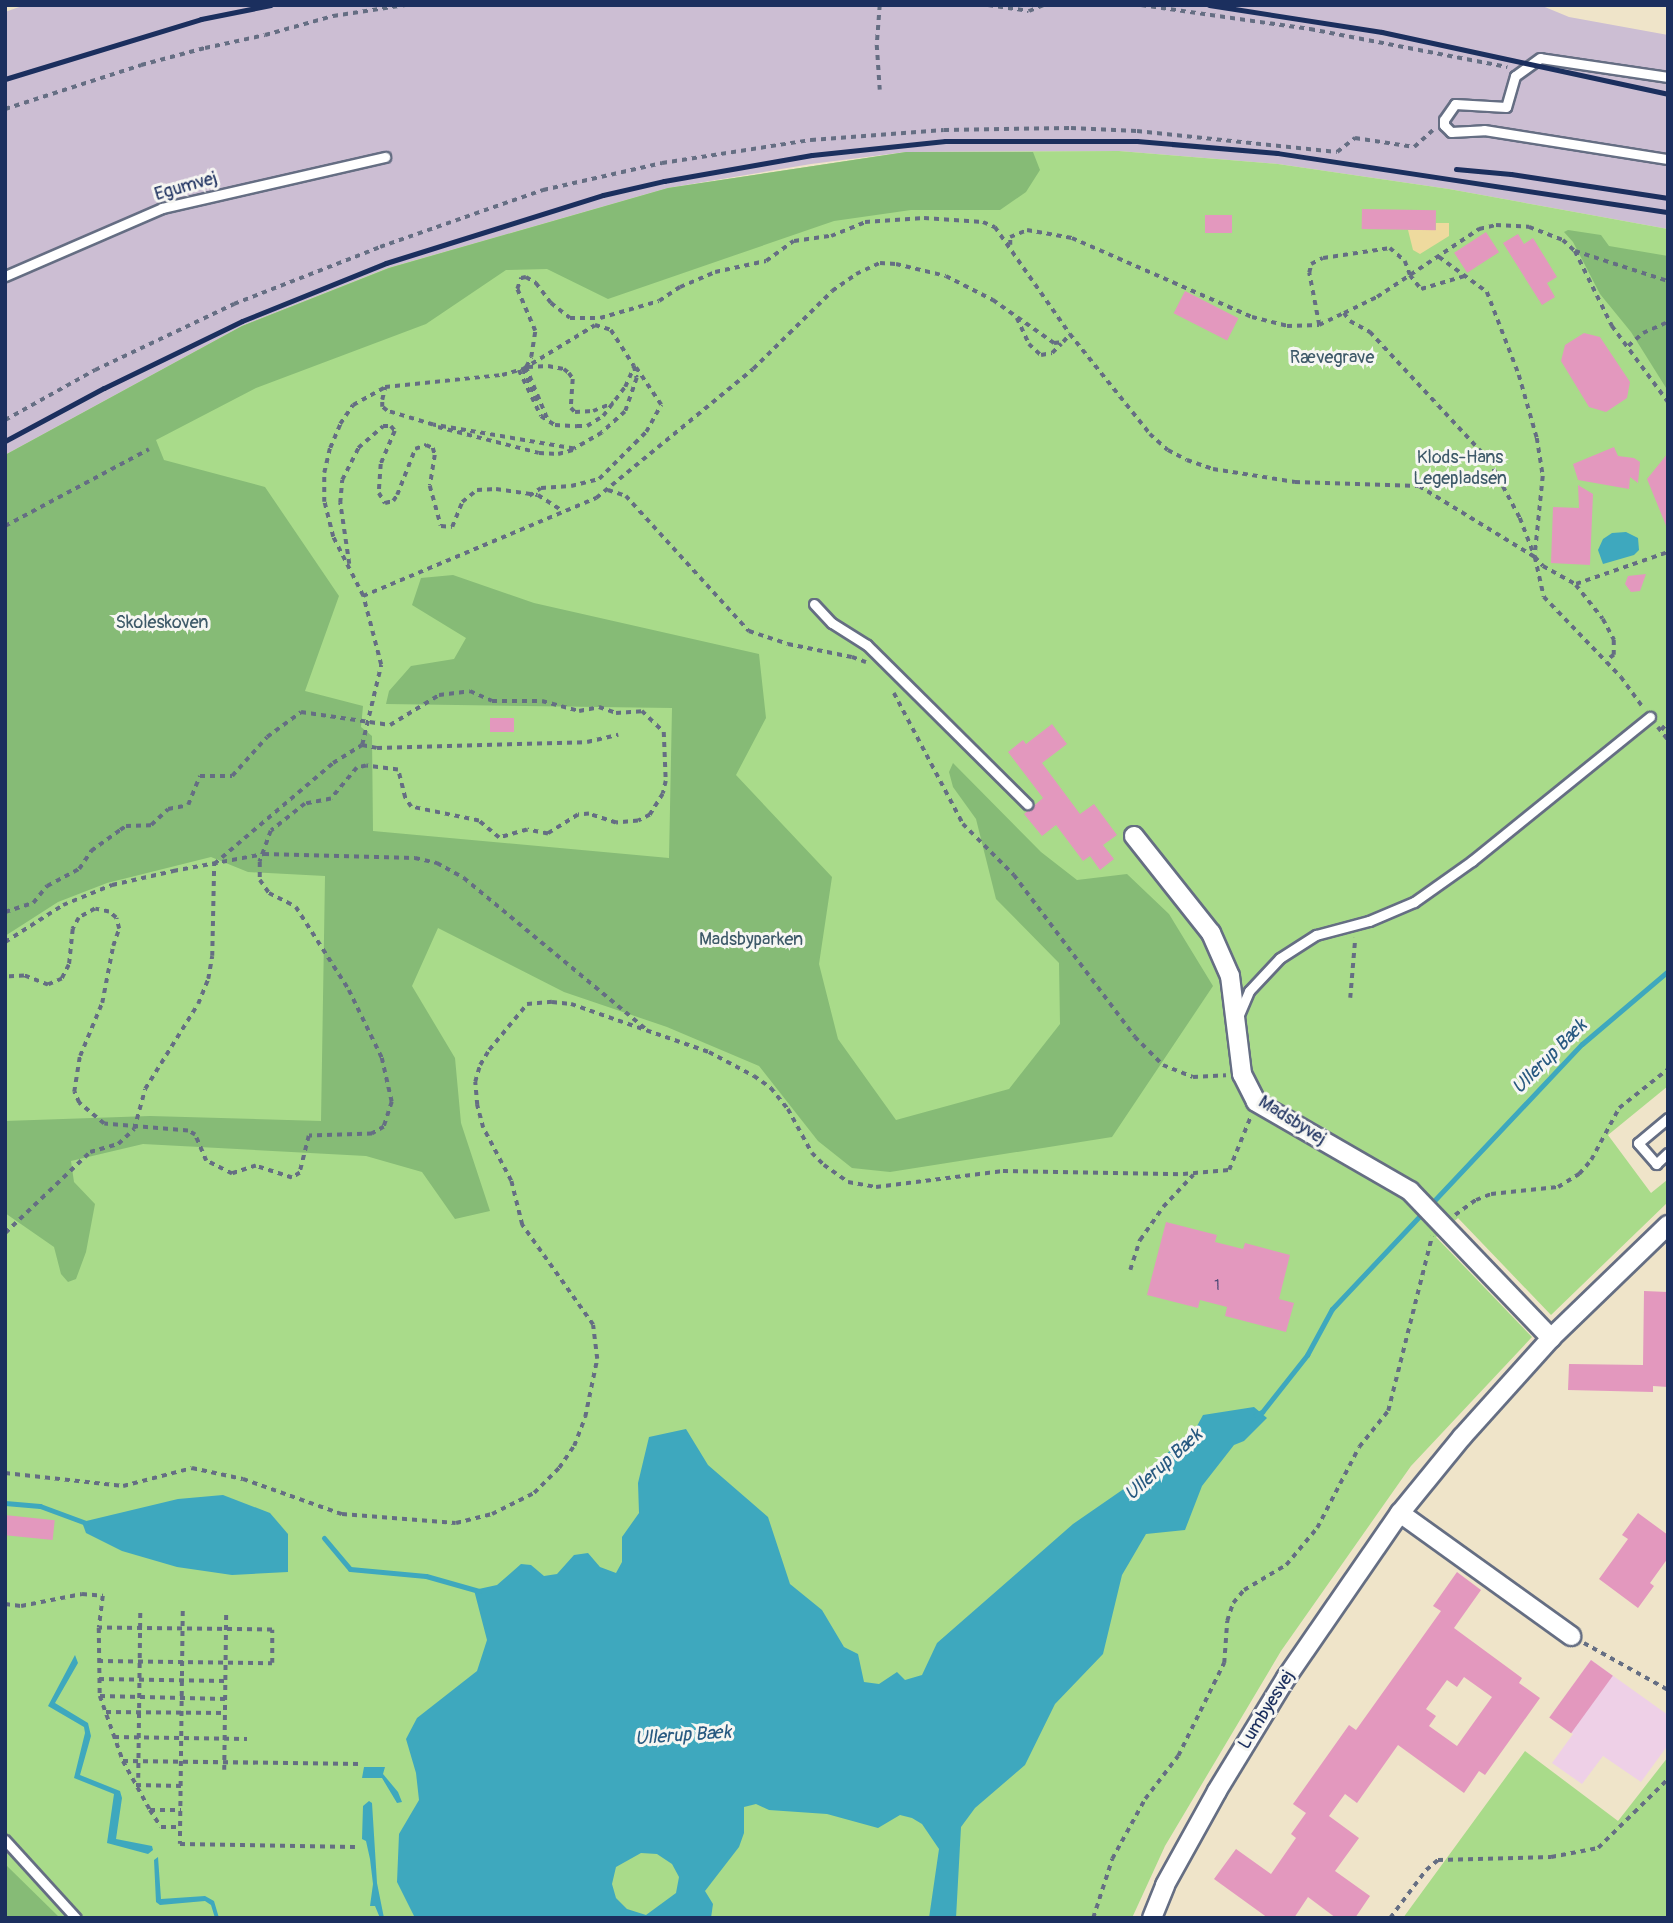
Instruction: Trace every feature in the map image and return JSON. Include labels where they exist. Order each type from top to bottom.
[{"type":"street","name":"Madsbyvej","points":[[1134,836],[1211,933],[1230,976],[1242,1074],[1256,1102],[1410,1191],[1440,1219],[1550,1338]]},
{"type":"street","name":"Lumbyesvej","points":[[1152,1918],[1165,1885],[1232,1766],[1286,1678],[1400,1513],[1462,1437],[1550,1338],[1668,1224]]},
{"type":"street","points":[[1400,1513],[1570,1636]]},
{"type":"lane","points":[[1668,77],[1547,57],[1519,71],[1506,107],[1455,104],[1444,125],[1451,132],[1484,130],[1668,159]]},
{"type":"lane","name":"Egumvej","points":[[5,276],[162,208],[385,157]]},
{"type":"lane","points":[[814,604],[840,629],[867,645],[1027,803]]},
{"type":"lane","points":[[1237,1019],[1249,991],[1280,958],[1316,935],[1356,924],[1414,902],[1504,836],[1650,717]]},
{"type":"lane","points":[[1668,1118],[1638,1143],[1656,1164],[1668,1153]]},
{"type":"lane","points":[[5,1840],[76,1918]]},
{"type":"path","points":[[5,109],[141,65],[205,48],[334,16],[404,5]]},
{"type":"path","points":[[880,5],[877,45],[880,90]]},
{"type":"path","points":[[988,5],[1029,11],[1044,5]]},
{"type":"path","points":[[1142,5],[1390,42],[1519,71]]},
{"type":"path","points":[[5,420],[94,370],[246,300],[380,247],[543,190],[638,168],[749,148],[944,130],[1071,128],[1337,152],[1355,138],[1414,147],[1444,125]]},
{"type":"path","points":[[523,369],[531,357],[535,331],[516,285],[526,276],[560,312],[570,318],[586,320],[659,301],[680,287],[715,272],[766,261],[794,241],[831,236],[865,222],[924,218],[983,222],[995,227],[1070,334],[1150,434],[1186,460],[1213,469],[1295,482],[1419,486],[1535,557],[1543,566],[1576,584],[1603,619],[1614,640],[1614,654],[1606,662]]},
{"type":"path","points":[[1010,247],[1010,237],[1017,232],[1046,232],[1098,249],[1252,317],[1287,326],[1319,325],[1344,313],[1479,229],[1496,225],[1547,232],[1575,251],[1668,281]]},
{"type":"path","points":[[1319,325],[1309,273],[1311,264],[1323,258],[1390,247],[1405,261],[1409,275],[1420,289],[1466,275]]},
{"type":"path","points":[[1575,251],[1612,326],[1668,402]]},
{"type":"path","points":[[1438,256],[1487,292],[1493,301],[1537,438],[1543,476],[1535,557]]},
{"type":"path","points":[[363,596],[596,498],[753,369],[832,291],[880,263],[946,276],[1017,317],[1054,343],[1063,342]]},
{"type":"path","points":[[1344,313],[1350,321],[1370,332],[1489,460],[1520,518],[1535,557],[1544,597],[1622,677],[1668,740]]},
{"type":"path","points":[[1017,317],[1029,344],[1041,355],[1052,353],[1070,334]]},
{"type":"path","points":[[1628,346],[1643,334],[1668,322]]},
{"type":"path","points":[[523,369],[588,329],[602,325],[611,330],[661,405],[646,432],[599,479],[587,484],[541,488],[529,496]]},
{"type":"path","points":[[5,1233],[90,1152],[118,1144],[134,1129],[145,1089],[198,1004],[208,979],[212,956],[214,864],[333,763],[362,745],[381,665],[363,596],[333,537],[324,502],[324,473],[340,424],[353,405],[385,387],[502,375],[548,366],[564,369],[573,379],[571,408],[575,412],[593,411],[614,403]]},
{"type":"path","points":[[523,369],[548,422],[565,426],[587,425],[603,416],[614,403],[634,366]]},
{"type":"path","points":[[385,387],[382,407],[387,411],[453,433],[539,453],[558,454],[574,449],[602,433],[625,412],[637,378],[634,366]]},
{"type":"path","points":[[432,425],[574,449]]},
{"type":"path","points":[[350,569],[340,503],[342,481],[358,449],[383,426],[391,426],[395,431],[392,444],[381,464],[379,494],[385,503],[393,501],[397,495],[410,456],[421,445],[433,449],[435,455],[430,486],[441,526],[453,527],[462,502],[477,490],[496,489],[529,496],[538,495],[562,511]]},
{"type":"path","points":[[5,526],[149,449]]},
{"type":"path","points":[[608,490],[626,496],[749,631],[788,644],[852,656],[875,668]]},
{"type":"path","points":[[1576,584],[1668,552]]},
{"type":"path","points":[[889,683],[908,714],[942,787],[963,824],[1014,875],[1135,1037],[1163,1065],[1193,1077],[1242,1074]]},
{"type":"path","points":[[5,912],[33,903],[47,886],[79,869],[91,851],[126,826],[151,825],[168,808],[188,805],[200,776],[232,776],[267,737],[301,712],[352,721],[370,719],[390,725],[439,695],[470,691],[492,701],[542,701],[579,711],[599,707],[616,713],[642,711],[664,732],[666,780],[660,803],[650,815],[638,821],[616,823],[589,814],[578,815],[548,834],[527,830],[499,838],[479,821],[411,807],[405,798],[398,769],[366,766],[357,768],[331,799],[305,803],[285,821],[276,825],[266,840],[262,854],[259,874],[264,888],[300,912],[329,964],[349,990],[382,1058],[392,1102],[388,1121],[384,1127],[372,1134],[309,1136],[300,1173],[287,1179],[256,1166],[232,1174],[209,1164],[195,1135],[188,1131],[134,1129],[104,1124],[79,1103],[74,1092],[80,1056],[102,1003],[119,929],[116,918],[109,912],[95,909],[79,918],[73,929],[69,965],[62,979],[48,985],[24,976],[5,977]]},
{"type":"path","points":[[1661,730],[1668,722]]},
{"type":"path","points":[[362,745],[377,748],[587,742],[618,735]]},
{"type":"path","points":[[5,942],[63,905],[112,885],[262,854],[387,856],[438,863],[464,878],[647,1030]]},
{"type":"path","points":[[1350,998],[1356,924]]},
{"type":"path","points":[[5,1473],[123,1486],[192,1468],[243,1479],[342,1514],[456,1523],[492,1514],[534,1493],[559,1468],[573,1446],[585,1417],[597,1359],[593,1325],[522,1225],[511,1181],[483,1128],[475,1082],[489,1050],[527,1004],[571,1004],[709,1052],[771,1088],[788,1109],[811,1153],[848,1182],[876,1187],[1003,1171],[1195,1174],[1229,1170],[1256,1102]]},
{"type":"path","points":[[1093,1918],[1112,1859],[1145,1799],[1178,1756],[1224,1663],[1227,1621],[1233,1603],[1244,1590],[1286,1565],[1317,1528],[1359,1447],[1388,1411],[1433,1232],[1440,1219],[1491,1194],[1558,1187],[1579,1174],[1591,1160],[1619,1108],[1668,1069]]},
{"type":"path","points":[[1130,1270],[1140,1240],[1163,1207],[1195,1174]]},
{"type":"path","points":[[5,1604],[21,1606],[82,1594],[103,1596],[98,1661],[100,1696],[123,1761],[150,1810],[161,1827],[181,1827]]},
{"type":"path","points":[[138,1778],[140,1611]]},
{"type":"path","points":[[183,1611],[180,1844],[355,1847]]},
{"type":"path","points":[[224,1770],[226,1612]]},
{"type":"path","points":[[98,1661],[271,1663],[272,1641],[272,1630],[99,1628]]},
{"type":"path","points":[[1570,1636],[1668,1690]]},
{"type":"path","points":[[99,1679],[225,1681]]},
{"type":"path","points":[[100,1696],[225,1699]]},
{"type":"path","points":[[106,1712],[225,1713]]},
{"type":"path","points":[[114,1737],[247,1739]]},
{"type":"path","points":[[123,1761],[360,1764]]},
{"type":"path","points":[[1390,1918],[1426,1870],[1438,1860],[1551,1857],[1598,1848],[1668,1779]]},
{"type":"path","points":[[136,1785],[181,1786]]},
{"type":"path","points":[[150,1810],[181,1810]]},
{"type":"shaded area","points":[[25,5],[1540,5],[1569,17],[1668,35],[1668,229],[1449,189],[1278,164],[1119,151],[906,152],[811,164],[668,188],[388,268],[242,326],[5,455],[5,12]]},
{"type":"shaded area","points":[[1591,1660],[1668,1715],[1668,1745],[1641,1782],[1603,1756],[1582,1784],[1552,1763],[1573,1734],[1550,1718]]},
{"type":"green space","name":"Madsbyparken","points":[[1119,151],[1278,164],[1449,189],[1668,229],[1668,1086],[1608,1135],[1651,1193],[1667,1180],[1668,1202],[1551,1315],[1458,1218],[1436,1237],[1532,1337],[1411,1466],[1281,1651],[1165,1846],[1132,1918],[5,1918],[5,455],[242,326],[388,268],[668,188],[906,152]]},
{"type":"green space","name":"Skoleskoven","points":[[906,152],[1033,152],[1040,170],[1026,192],[1000,210],[911,210],[834,221],[608,299],[547,269],[506,270],[426,324],[256,388],[156,440],[164,460],[265,487],[339,596],[305,691],[363,706],[361,727],[372,736],[373,831],[669,858],[672,708],[386,704],[389,691],[411,666],[454,659],[466,638],[412,605],[421,578],[453,575],[534,603],[759,654],[766,718],[736,775],[832,877],[819,964],[838,1039],[896,1120],[1009,1089],[1060,1024],[1059,963],[996,899],[976,819],[953,787],[949,772],[953,763],[1041,852],[1077,880],[1127,874],[1169,914],[1213,986],[1112,1137],[890,1172],[852,1168],[818,1141],[759,1066],[667,1027],[564,992],[438,928],[412,986],[455,1058],[461,1123],[490,1211],[455,1219],[422,1172],[366,1156],[143,1144],[71,1161],[74,1182],[95,1204],[86,1252],[76,1279],[68,1282],[61,1274],[54,1247],[5,1213],[5,1121],[150,1116],[321,1121],[325,876],[248,872],[211,857],[107,883],[58,902],[5,936],[5,455],[242,326],[389,268],[668,188]]},
{"type":"green space","points":[[1568,230],[1601,235],[1609,246],[1668,256],[1668,391],[1631,332],[1600,294],[1573,242],[1564,232]]},
{"type":"green space","points":[[1525,1751],[1618,1821],[1668,1757],[1668,1918],[1403,1918]]},
{"type":"green space","points":[[5,1864],[60,1918],[5,1918]]},
{"type":"sand","points":[[1436,223],[1449,223],[1449,236],[1420,254],[1413,250],[1408,230],[1436,230]]},
{"type":"water","points":[[1626,532],[1638,538],[1639,550],[1634,555],[1603,564],[1598,550],[1603,539],[1612,533]]},
{"type":"water","points":[[1254,1407],[1267,1418],[1244,1441],[1234,1445],[1202,1486],[1185,1530],[1146,1534],[1122,1575],[1103,1654],[1055,1704],[1025,1765],[975,1808],[961,1827],[956,1918],[929,1918],[939,1849],[922,1824],[912,1818],[900,1815],[878,1828],[827,1814],[769,1810],[756,1804],[744,1807],[744,1833],[739,1847],[705,1891],[713,1904],[711,1918],[415,1918],[397,1882],[399,1834],[419,1800],[416,1773],[406,1739],[417,1718],[477,1671],[487,1640],[474,1590],[497,1585],[521,1564],[531,1565],[544,1576],[557,1574],[574,1555],[588,1553],[600,1567],[616,1573],[622,1562],[622,1537],[639,1513],[638,1483],[649,1437],[686,1429],[708,1465],[768,1517],[790,1584],[822,1610],[844,1647],[858,1654],[864,1682],[879,1684],[897,1672],[905,1680],[922,1675],[937,1643],[1073,1524],[1141,1477],[1197,1426],[1203,1415]],"holes":[[[641,1853],[657,1854],[672,1864],[679,1877],[676,1893],[646,1915],[627,1909],[616,1898],[612,1884],[616,1867]]]},
{"type":"water","points":[[223,1495],[270,1513],[288,1534],[288,1572],[232,1575],[177,1567],[122,1551],[86,1533],[82,1522],[178,1499]]},
{"type":"water","points":[[75,1655],[78,1663],[55,1703],[88,1723],[91,1736],[80,1775],[120,1791],[122,1798],[116,1839],[152,1846],[153,1850],[148,1854],[107,1843],[114,1794],[74,1778],[85,1733],[84,1727],[48,1706]]},
{"type":"water","points":[[364,1767],[385,1767],[383,1774],[398,1792],[402,1802],[397,1803],[382,1778],[362,1778]]},
{"type":"water","points":[[369,1801],[372,1803],[377,1883],[384,1918],[380,1918],[375,1906],[370,1906],[373,1884],[366,1841],[362,1839],[363,1806]]},
{"type":"water","points":[[158,1857],[161,1899],[205,1896],[214,1901],[219,1918],[215,1918],[211,1905],[205,1901],[160,1905],[156,1902],[154,1860]]},
{"type":"building","points":[[1362,209],[1436,210],[1436,230],[1362,229]]},
{"type":"building","points":[[1205,215],[1232,215],[1232,233],[1205,233]]},
{"type":"building","points":[[1486,232],[1499,252],[1467,273],[1454,253]]},
{"type":"building","points":[[1518,234],[1524,244],[1533,238],[1557,277],[1547,283],[1555,297],[1542,305],[1503,243]]},
{"type":"building","points":[[1185,291],[1238,318],[1227,341],[1174,313]]},
{"type":"building","points":[[1584,333],[1600,337],[1630,382],[1627,398],[1606,412],[1589,407],[1561,361],[1565,345]]},
{"type":"building","points":[[1614,447],[1618,456],[1634,458],[1640,462],[1638,483],[1630,477],[1629,489],[1578,480],[1573,464]]},
{"type":"building","points":[[1668,453],[1668,528],[1667,528],[1647,479]]},
{"type":"building","points":[[1578,485],[1593,494],[1590,565],[1551,563],[1553,507],[1579,508]]},
{"type":"building","points":[[1646,574],[1640,591],[1631,592],[1625,584],[1628,576]]},
{"type":"building","points":[[490,718],[514,718],[514,732],[490,732]]},
{"type":"building","points":[[1052,724],[1067,744],[1042,763],[1080,814],[1094,804],[1117,835],[1103,845],[1114,859],[1100,870],[1090,856],[1083,861],[1056,825],[1042,836],[1024,814],[1043,798],[1008,752],[1023,740],[1026,744]]},
{"type":"building","points":[[1166,1222],[1217,1235],[1215,1242],[1243,1249],[1245,1243],[1290,1255],[1279,1299],[1294,1303],[1286,1332],[1225,1316],[1227,1307],[1200,1300],[1198,1308],[1147,1295]]},
{"type":"building","points":[[1644,1291],[1668,1292],[1668,1387],[1653,1386],[1653,1392],[1568,1390],[1569,1364],[1643,1365]]},
{"type":"building","points":[[1638,1513],[1668,1535],[1668,1558],[1650,1583],[1654,1586],[1638,1608],[1599,1579],[1628,1539],[1622,1535]]},
{"type":"building","points":[[5,1515],[55,1520],[53,1540],[5,1535]]},
{"type":"building","points":[[1457,1572],[1481,1590],[1454,1628],[1522,1678],[1519,1683],[1540,1698],[1485,1775],[1479,1771],[1464,1793],[1398,1745],[1357,1803],[1345,1794],[1329,1816],[1359,1838],[1335,1871],[1370,1896],[1355,1918],[1336,1918],[1308,1897],[1294,1918],[1268,1918],[1214,1879],[1236,1849],[1271,1874],[1296,1838],[1291,1834],[1306,1813],[1293,1804],[1349,1725],[1356,1730],[1441,1611],[1433,1606]],"holes":[[[1464,1677],[1492,1697],[1457,1746],[1429,1726],[1436,1716],[1426,1709],[1447,1680],[1457,1687]]]},
{"type":"building","points":[[1591,1660],[1613,1676],[1571,1733],[1549,1717]]},
{"type":"waterway","name":"Ullerup Bæk","points":[[1256,1415],[1262,1412],[1307,1355],[1332,1309],[1582,1044],[1668,971]]},
{"type":"waterway","points":[[5,1503],[40,1506],[86,1523]]},
{"type":"waterway","points":[[324,1538],[350,1569],[426,1576],[479,1591]]},
{"type":"railway","points":[[5,79],[201,19],[271,5]]},
{"type":"railway","points":[[1209,5],[1382,32],[1668,94]]},
{"type":"railway","points":[[5,441],[104,388],[242,321],[386,263],[603,195],[664,181],[812,155],[945,141],[1137,141],[1277,153],[1668,212]]},
{"type":"railway","points":[[1456,169],[1511,174],[1668,198]]},
{"type":"park label","name":"Rævegrave","points":[[1332,358]]},
{"type":"park label","name":"Klods-Hans Legepladsen","points":[[1460,469]]}]
